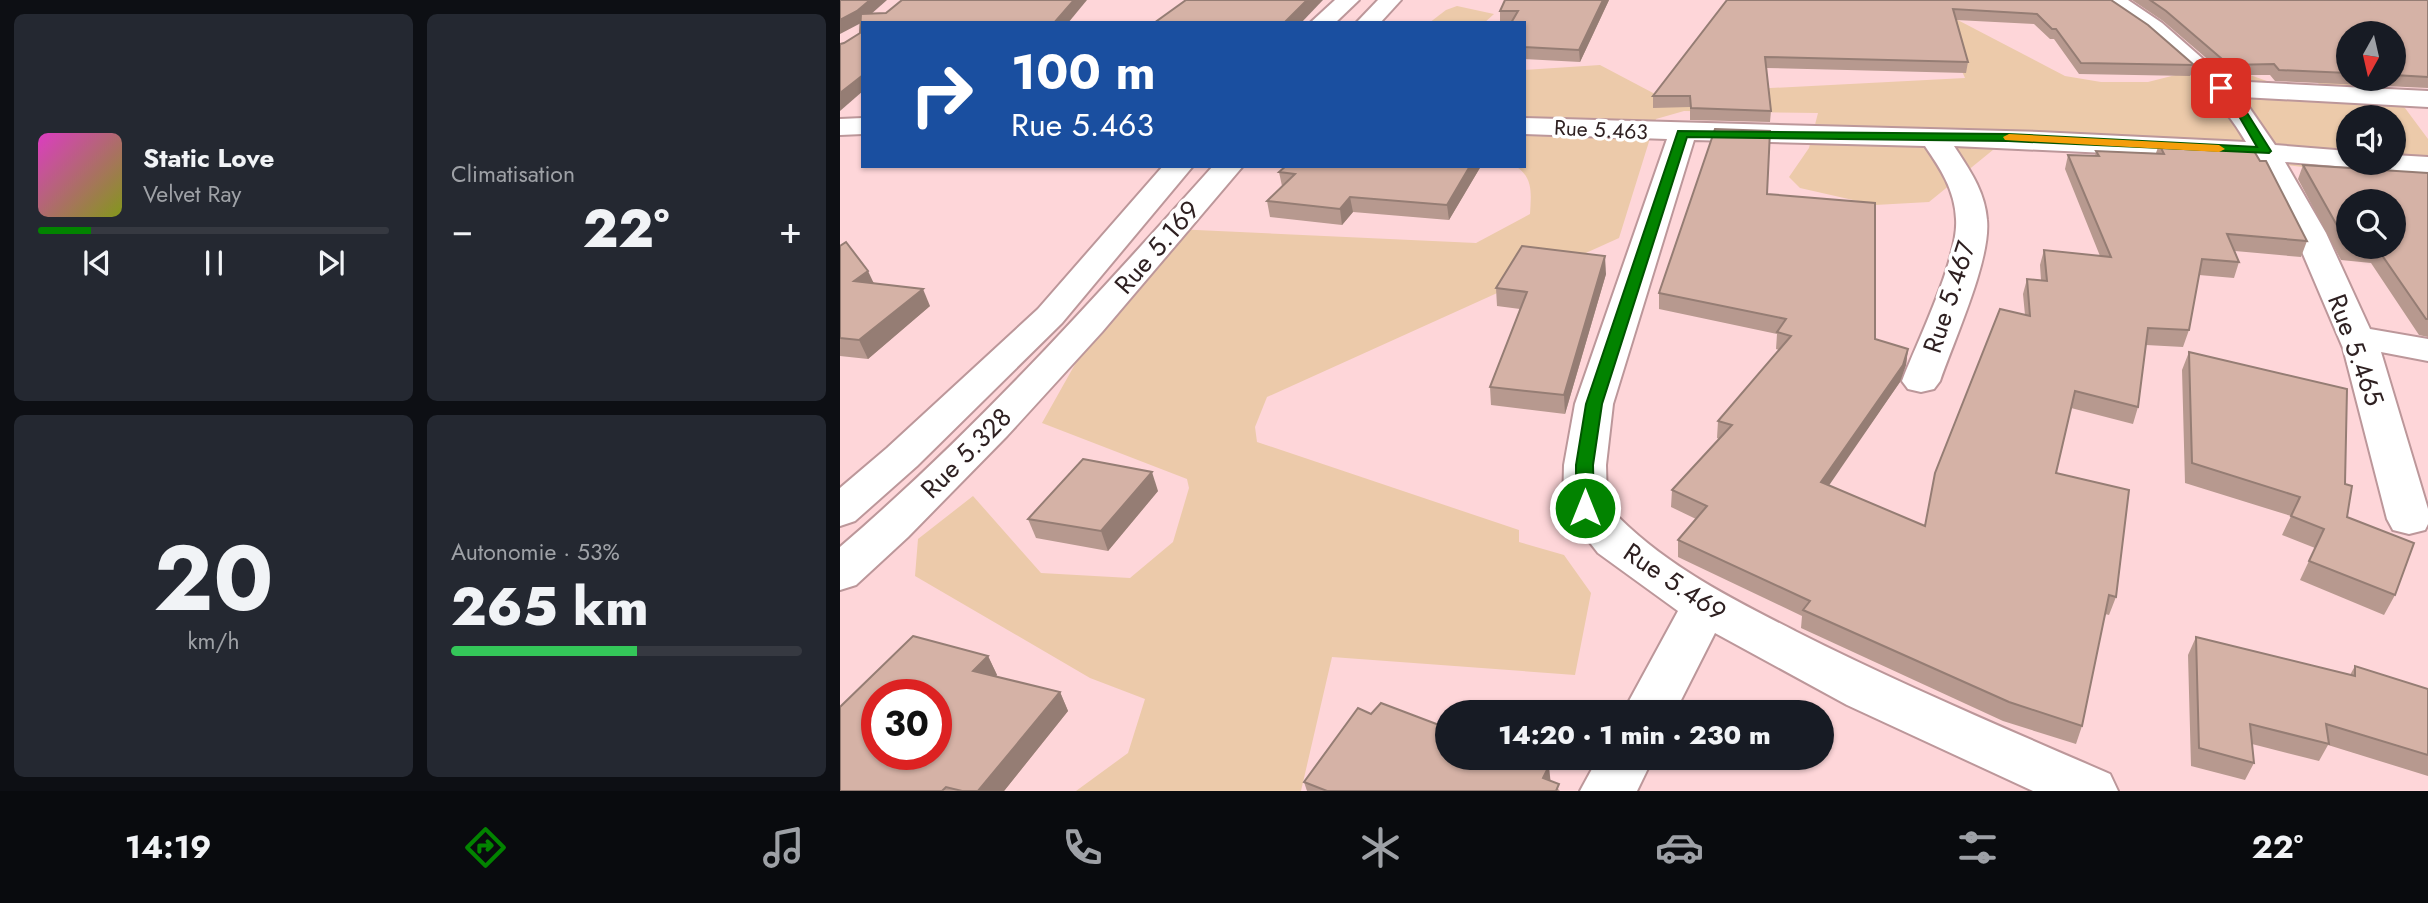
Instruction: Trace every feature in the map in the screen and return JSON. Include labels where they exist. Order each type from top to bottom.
[{"type":"street","points":[[1323,21],[1348,0]]},
{"type":"street","points":[[1369,21],[1390,0]]},
{"type":"street","name":"Rue 5.465","points":[[2114,0],[2154,27],[2221,88],[2241,110],[2265,151],[2310,233],[2356,337],[2409,519]]},
{"type":"street","points":[[2221,88],[2428,99]]},
{"type":"street","points":[[840,127],[861,126]]},
{"type":"street","name":"Rue 5.463","points":[[1526,126],[1682,134],[2008,137],[2265,151],[2336,158]]},
{"type":"street","name":"Rue 5.469","points":[[1682,134],[1594,404],[1585,465],[1585,508],[1614,542],[1705,606],[1865,690],[2090,791]]},
{"type":"street","name":"Rue 5.467","points":[[1920,381],[1969,252],[1972,219],[1962,179],[1934,138]]},
{"type":"street","points":[[2406,164],[2428,166]]},
{"type":"street","name":"Rue 5.169","points":[[1068,322],[1178,168]]},
{"type":"street","name":"Rue 5.169","points":[[1068,322],[1227,168]]},
{"type":"street","name":"Rue 5.328","points":[[847,497],[1068,322]]},
{"type":"street","name":"Rue 5.328","points":[[840,573],[976,446],[1068,322]]},
{"type":"street","points":[[2356,337],[2428,350]]},
{"type":"street","points":[[1655,700],[1705,606]]},
{"type":"street","points":[[1608,791],[1619,770]]},
{"type":"shaded area","points":[[1457,6],[1494,14],[1486,21],[1432,21],[1446,10]]},
{"type":"shaded area","points":[[1937,15],[1950,16],[2065,76],[2101,82],[2148,82],[2219,64],[2315,98],[2322,68],[2336,74],[2336,91],[2377,91],[2400,105],[2336,105],[2336,168],[2311,168],[2015,132],[1929,202],[1875,205],[1800,188],[1789,177],[1809,148],[1818,113],[1684,111],[1656,119],[1619,238],[1267,397],[1255,427],[1257,442],[1519,530],[1519,542],[1564,555],[1591,593],[1575,675],[1332,657],[1301,791],[1076,791],[1128,753],[1145,699],[1090,678],[915,576],[918,539],[973,496],[1041,573],[1130,578],[1173,542],[1189,488],[1187,479],[1042,423],[1142,245],[1175,229],[1476,243],[1530,214],[1531,193],[1528,181],[1518,168],[1526,168],[1526,70],[1600,65],[1655,94],[1965,78]]},
{"type":"shaded area","points":[[2406,109],[2428,139],[2428,169],[2406,169]]},
{"type":"building","points":[[840,0],[870,0],[840,20]]},
{"type":"building","points":[[902,0],[1074,0],[1056,21],[861,21],[861,77],[840,93],[840,44],[860,33],[861,14],[886,13]]},
{"type":"building","points":[[1186,0],[1307,0],[1286,21],[1157,21]]},
{"type":"building","points":[[1505,0],[1603,0],[1579,50],[1526,47],[1526,21],[1512,21],[1518,11],[1500,11]]},
{"type":"building","points":[[1727,0],[2111,0],[2148,25],[2194,65],[2081,63],[2056,29],[2052,29],[2037,14],[1953,9],[1968,62],[1765,57],[1771,111],[1691,108],[1690,96],[1653,96]]},
{"type":"building","points":[[2150,0],[2428,0],[2428,77],[2406,76],[2406,21],[2336,21],[2336,72],[2279,70],[2274,64],[2229,65]]},
{"type":"building","points":[[1715,129],[1770,131],[1767,194],[1875,203],[1875,339],[1908,349],[1903,365],[1821,482],[1925,526],[1935,473],[2000,309],[2030,316],[2027,279],[2047,281],[2044,250],[2111,257],[2068,155],[2099,156],[2096,151],[2164,154],[2159,144],[2254,151],[2260,161],[2266,161],[2307,241],[2227,234],[2239,262],[2202,259],[2189,330],[2148,328],[2138,407],[2075,391],[2056,473],[2129,490],[2116,597],[2109,595],[2082,726],[2009,702],[1803,610],[1810,601],[1678,540],[1707,506],[1672,490],[1732,425],[1718,421],[1791,336],[1777,332],[1786,319],[1659,293]]},
{"type":"building","points":[[2303,165],[2336,167],[2336,175],[2428,173],[2428,319],[2385,259],[2406,259],[2406,189],[2336,189],[2336,224]]},
{"type":"building","points":[[1284,168],[1469,168],[1447,205],[1350,197],[1340,209],[1267,201],[1295,174],[1279,172]]},
{"type":"building","points":[[846,242],[868,271],[854,281],[923,289],[859,340],[840,338],[840,246]]},
{"type":"building","points":[[1522,246],[1605,256],[1564,395],[1490,387],[1527,292],[1496,288]]},
{"type":"building","points":[[2189,352],[2347,389],[2345,484],[2352,486],[2347,517],[2414,543],[2395,595],[2309,561],[2324,529],[2291,516],[2300,497],[2192,463]]},
{"type":"building","points":[[1083,459],[1152,472],[1101,531],[1028,519]]},
{"type":"building","points":[[913,636],[988,656],[973,671],[1060,692],[978,791],[946,787],[942,791],[840,791],[840,707],[861,687],[861,770],[952,770],[952,679],[869,679]]},
{"type":"building","points":[[2196,637],[2355,676],[2355,666],[2428,689],[2428,755],[2326,724],[2329,744],[2250,724],[2254,763],[2199,748]]},
{"type":"building","points":[[1381,703],[1435,723],[1435,770],[1547,770],[1543,778],[1559,784],[1556,791],[1327,791],[1304,782],[1358,708],[1371,714]]},
{"type":"slow traffic","points":[[2009,137],[2219,149]]},
{"type":"route","points":[[1585,508],[1585,465],[1594,404],[1682,134],[2008,137],[2265,151],[2241,110],[2221,88]]}]
